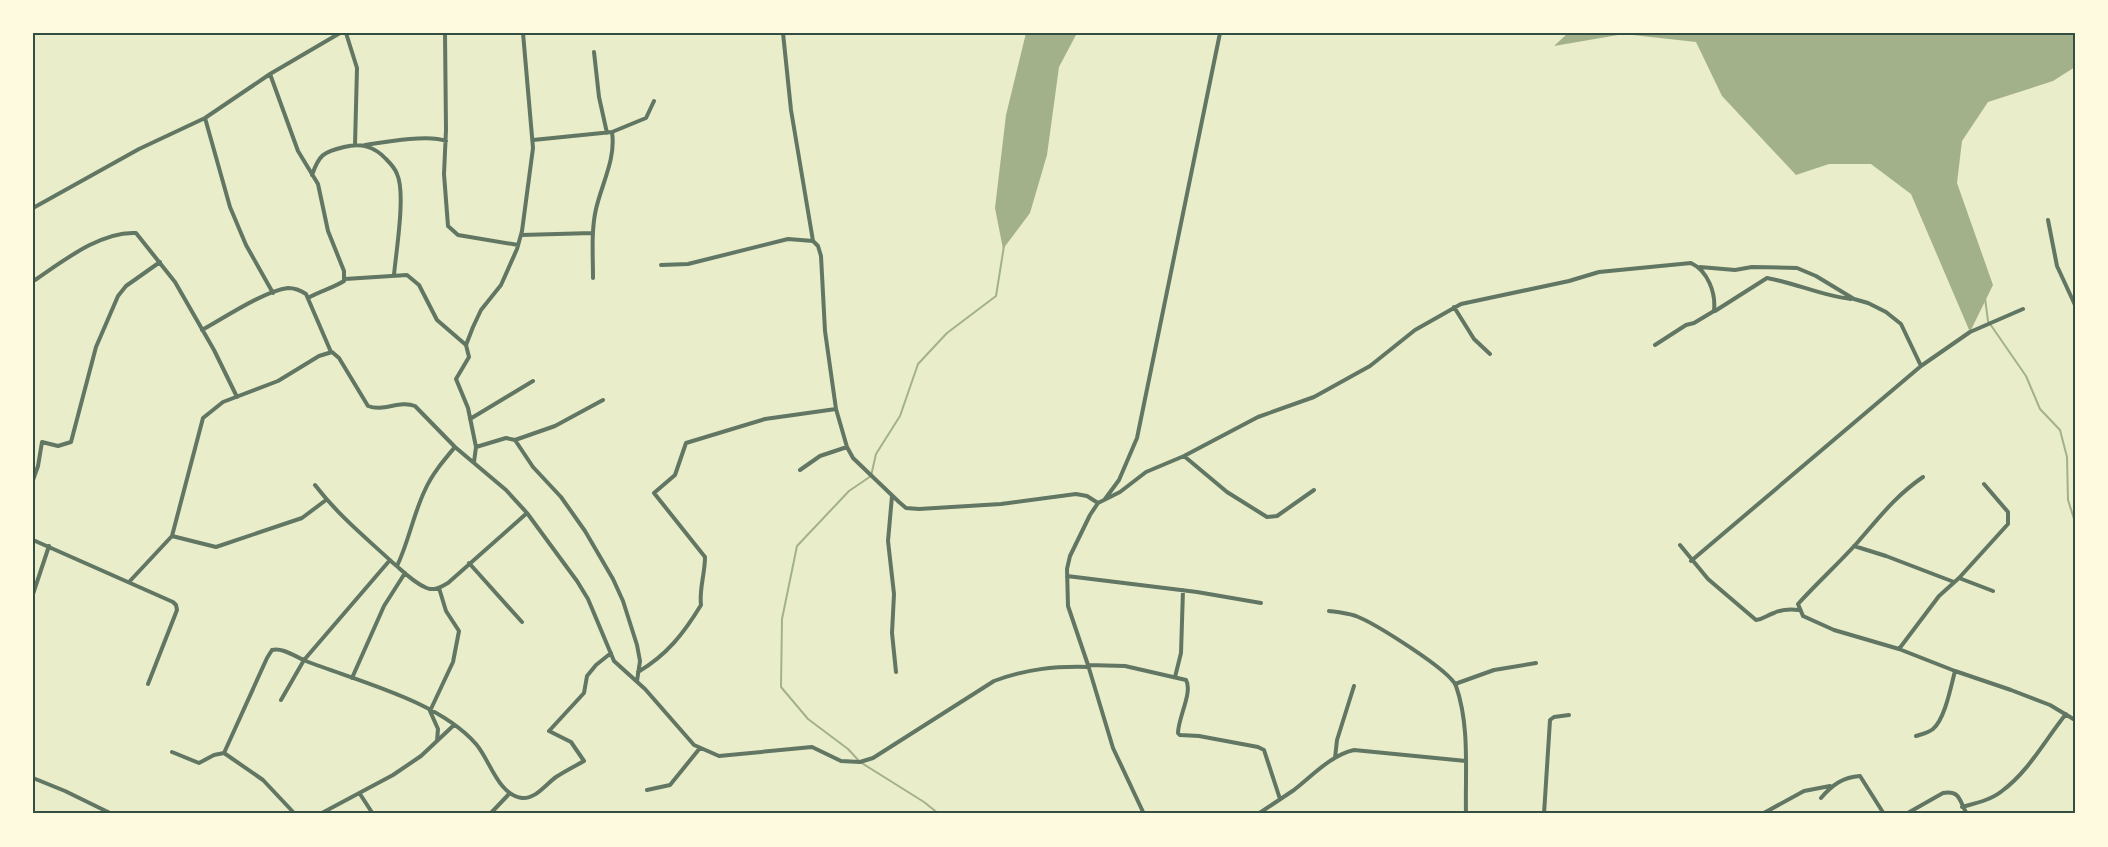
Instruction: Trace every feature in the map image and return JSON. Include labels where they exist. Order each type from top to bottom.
[{"type":"street","points":[[33,208],[139,149],[205,118],[270,74],[340,33]]},
{"type":"street","points":[[346,33],[357,68],[355,145]]},
{"type":"street","points":[[445,33],[444,174],[448,226],[458,235],[518,245]]},
{"type":"street","points":[[466,345],[481,310],[501,285],[521,235],[533,140],[528,106],[523,33]]},
{"type":"street","points":[[783,33],[791,110],[813,242]]},
{"type":"street","points":[[1105,500],[1119,480],[1137,438],[1220,33]]},
{"type":"street","points":[[593,278],[592,233],[596,210],[614,149],[599,97],[594,52]]},
{"type":"street","points":[[270,74],[289,129],[318,184],[328,231],[344,270],[344,279],[341,284],[325,288],[308,298]]},
{"type":"street","points":[[533,140],[610,133],[646,118],[654,101]]},
{"type":"street","points":[[205,118],[230,207],[246,245],[273,293]]},
{"type":"street","points":[[312,175],[319,157],[330,151],[355,145],[414,140],[440,139],[446,141]]},
{"type":"street","points":[[361,145],[380,152],[397,174],[400,183],[401,208],[394,275]]},
{"type":"street","points":[[2048,220],[2057,266],[2075,305]]},
{"type":"street","points":[[33,278],[35,280],[86,247],[121,234],[136,233],[175,282],[237,397]]},
{"type":"street","points":[[521,235],[592,233]]},
{"type":"street","points":[[661,265],[688,264],[788,238],[813,242],[818,246],[821,256],[825,331],[836,409],[847,447],[853,458],[871,478],[906,508],[1001,504],[1076,494],[1087,496],[1098,503]]},
{"type":"street","points":[[33,480],[42,442],[58,446],[71,442],[96,347],[118,296],[126,286],[160,262]]},
{"type":"street","points":[[1144,814],[1113,748],[1068,606],[1067,576],[1070,556],[1098,503],[1120,492],[1146,472],[1184,456],[1258,417],[1314,397],[1370,366],[1415,330],[1454,307],[1470,301],[1569,281],[1599,272],[1691,263],[1699,267],[1735,270],[1752,267],[1797,268],[1816,276],[1854,299],[1878,308],[1901,324],[1921,366]]},
{"type":"street","points":[[1699,267],[1711,285],[1714,311]]},
{"type":"street","points":[[344,279],[407,275],[419,285],[437,320],[466,345],[469,357],[456,379],[468,408],[476,447],[474,463]]},
{"type":"street","points":[[1655,345],[1767,278],[1786,281],[1825,294],[1854,299]]},
{"type":"street","points":[[202,330],[273,293],[290,288],[299,289],[306,294],[332,352],[339,358],[368,406],[380,408],[408,403],[415,406],[455,447],[506,490],[527,513],[577,580],[588,599],[614,661],[637,682],[694,745],[700,748],[719,756],[812,747],[841,761],[860,762],[882,753],[994,681],[1004,677],[1039,668],[1125,666],[1186,680],[1189,684],[1178,733],[1264,750],[1280,799]]},
{"type":"street","points":[[1454,307],[1474,339],[1490,354]]},
{"type":"street","points":[[1691,561],[1921,366],[1970,332],[2023,309]]},
{"type":"street","points":[[129,582],[172,536],[201,422],[217,405],[278,381],[319,356],[332,352]]},
{"type":"street","points":[[470,419],[533,381]]},
{"type":"street","points":[[476,447],[506,438],[515,440],[555,426],[603,400]]},
{"type":"street","points":[[638,672],[664,655],[680,638],[701,605],[699,593],[705,557],[654,493],[675,475],[686,443],[765,419],[836,409]]},
{"type":"street","points":[[515,440],[533,467],[561,497],[585,531],[613,579],[628,612],[637,645],[639,656],[637,682]]},
{"type":"street","points":[[397,566],[406,547],[424,491],[455,447]]},
{"type":"street","points":[[800,470],[820,456],[847,447]]},
{"type":"street","points":[[1184,456],[1227,492],[1267,517],[1277,516],[1314,490]]},
{"type":"street","points":[[1923,477],[1905,489],[1889,506],[1798,604],[1799,610],[1803,616],[1834,630],[1899,649],[2011,690],[2075,720]]},
{"type":"street","points":[[1899,649],[1939,596],[1959,578],[2008,524],[2008,512],[1984,484]]},
{"type":"street","points":[[315,485],[326,500],[360,534],[405,573],[425,587],[432,589],[439,588],[527,513]]},
{"type":"street","points":[[892,495],[888,541],[894,594],[892,633],[896,672]]},
{"type":"street","points":[[172,536],[216,547],[302,518],[326,500]]},
{"type":"street","points":[[33,540],[176,605],[177,610],[148,684]]},
{"type":"street","points":[[1680,545],[1708,579],[1756,620],[1784,610],[1799,610]]},
{"type":"street","points":[[33,594],[49,546]]},
{"type":"street","points":[[1854,546],[1954,582]]},
{"type":"street","points":[[280,700],[304,660],[390,560]]},
{"type":"street","points":[[470,563],[522,622]]},
{"type":"street","points":[[352,678],[384,606],[405,573]]},
{"type":"street","points":[[1067,576],[1183,590],[1261,603]]},
{"type":"street","points":[[1959,578],[1993,591]]},
{"type":"street","points":[[437,741],[438,729],[430,711],[453,662],[459,631],[446,611],[439,588]]},
{"type":"street","points":[[1175,677],[1182,652],[1183,590]]},
{"type":"street","points":[[1329,611],[1354,616],[1377,626],[1425,658],[1455,684],[1464,721],[1466,814]]},
{"type":"street","points":[[224,753],[270,652],[278,648],[386,690],[454,725],[476,744],[510,794],[522,798],[530,797],[556,777],[584,761],[571,742],[549,731],[584,693],[587,676],[611,652]]},
{"type":"street","points":[[1455,684],[1494,670],[1536,663]]},
{"type":"street","points":[[1916,736],[1936,726],[1949,695],[1955,671]]},
{"type":"street","points":[[1335,758],[1337,740],[1354,686]]},
{"type":"street","points":[[1962,807],[2001,792],[2035,758],[2066,714]]},
{"type":"street","points":[[1544,814],[1550,720],[1554,717],[1569,715]]},
{"type":"street","points":[[320,814],[360,794],[421,756],[454,725]]},
{"type":"street","points":[[647,790],[670,784],[700,748]]},
{"type":"street","points":[[1257,814],[1335,758],[1354,750],[1466,761]]},
{"type":"street","points":[[172,752],[199,763],[214,755],[224,753],[263,780],[295,814]]},
{"type":"street","points":[[1761,814],[1804,791],[1830,786],[1839,781],[1860,776],[1884,814]]},
{"type":"street","points":[[33,778],[64,790],[111,814]]},
{"type":"street","points":[[1821,798],[1830,786]]},
{"type":"street","points":[[1906,814],[1943,792],[1949,791],[1958,796],[1967,814]]},
{"type":"street","points":[[360,794],[373,814]]},
{"type":"street","points":[[490,814],[510,794]]},
{"type":"shaded area","points":[[1026,33],[1077,33],[1059,67],[1047,155],[1030,213],[1003,249],[995,208],[1006,115]]},
{"type":"shaded area","points":[[1568,33],[2075,33],[2075,67],[2053,81],[1988,102],[1962,141],[1957,183],[1993,285],[1970,332],[1911,194],[1871,164],[1829,164],[1796,175],[1722,96],[1696,42],[1624,34],[1554,46]]},
{"type":"waterway","points":[[939,814],[860,762],[848,749],[808,719],[781,687],[782,619],[797,546],[849,491],[871,476],[876,454],[900,416],[918,364],[947,333],[996,296],[1004,246]]},
{"type":"waterway","points":[[1985,298],[1988,321],[2026,376],[2040,409],[2060,430],[2067,457],[2068,500],[2075,522]]}]
